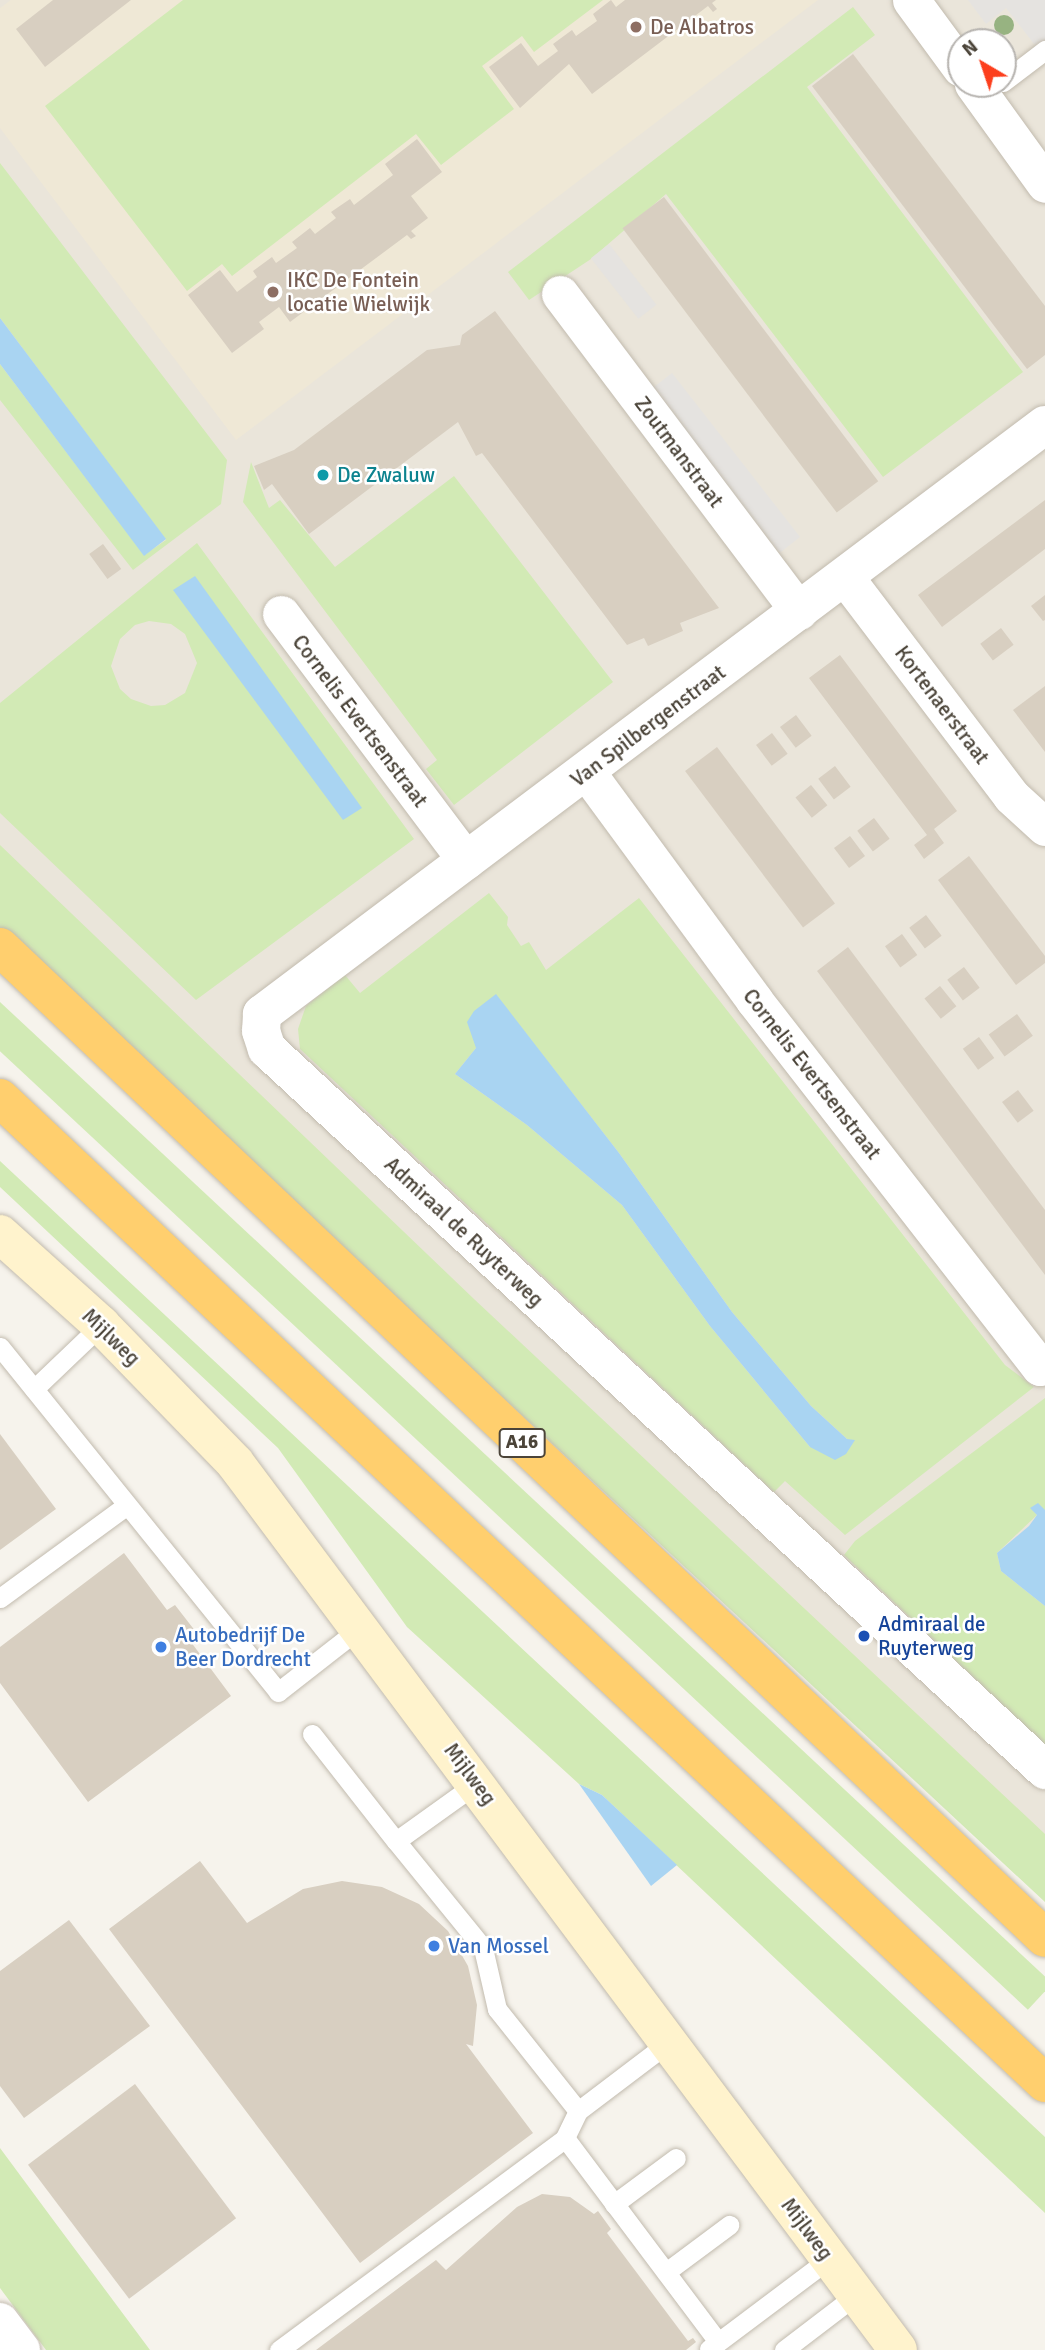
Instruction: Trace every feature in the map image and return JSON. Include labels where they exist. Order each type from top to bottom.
[{"type":"highway","name":"A16","points":[[0,947],[1045,1938]]},
{"type":"highway","points":[[0,1098],[1045,2083]]},
{"type":"main road","name":"Mijlweg","points":[[0,1234],[101,1325],[235,1462],[898,2350]]},
{"type":"street","points":[[911,0],[947,49]]},
{"type":"street","points":[[996,98],[1045,184]]},
{"type":"street","name":"Zoutmanstraat","points":[[560,294],[799,611]]},
{"type":"street","name":"Van Spilbergenstraat","points":[[261,1031],[262,1014],[1045,425]]},
{"type":"street","name":"Kortenaerstraat","points":[[845,577],[1010,796],[1045,827]]},
{"type":"street","name":"Cornelis Evertsenstraat","points":[[281,614],[466,860]]},
{"type":"street","name":"Cornelis Evertsenstraat","points":[[586,771],[779,1032],[1040,1367],[1045,1364]]},
{"type":"street","name":"Admiraal de Ruyterweg","points":[[261,1031],[267,1049],[1045,1770]]},
{"type":"street","points":[[0,2322],[21,2350]]},
{"type":"lane","points":[[1017,69],[1045,50]]},
{"type":"lane","points":[[34,1389],[101,1325]]},
{"type":"lane","points":[[0,1347],[278,1692],[360,1628]]},
{"type":"lane","points":[[0,1598],[127,1505]]},
{"type":"lane","points":[[312,1734],[483,1948],[497,2009],[578,2111]]},
{"type":"lane","points":[[396,1841],[477,1783]]},
{"type":"lane","points":[[279,2350],[565,2138],[578,2111],[669,2042]]},
{"type":"lane","points":[[565,2138],[666,2272],[713,2346],[829,2259]]},
{"type":"lane","points":[[614,2204],[677,2158]]},
{"type":"lane","points":[[666,2272],[729,2225]]},
{"type":"lane","points":[[784,2350],[856,2295]]},
{"type":"shaded area","points":[[0,0],[1045,0],[1045,1865],[0,891]]},
{"type":"shaded area","points":[[11,0],[818,0],[236,440],[0,128],[0,8]]},
{"type":"shaded area","points":[[968,0],[1045,0],[1045,58],[1006,8],[986,24]]},
{"type":"shaded area","points":[[609,244],[656,305],[638,319],[591,258]]},
{"type":"shaded area","points":[[672,373],[800,537],[780,553],[652,389]]},
{"type":"green space","points":[[183,0],[603,0],[534,52],[522,36],[482,66],[514,109],[441,165],[416,134],[232,276],[222,264],[187,291],[45,106]]},
{"type":"green space","points":[[853,7],[875,35],[807,87],[1023,372],[883,477],[666,194],[591,259],[529,300],[508,272]]},
{"type":"green space","points":[[0,163],[227,460],[221,504],[133,570],[0,400],[0,364],[144,555],[166,540],[0,318]]},
{"type":"green space","points":[[251,462],[269,508],[280,500],[335,567],[454,476],[613,682],[454,805],[426,769],[437,760],[243,502]]},
{"type":"green space","points":[[197,543],[414,839],[196,1000],[0,813],[0,703]],"holes":[[[149,621],[171,624],[185,634],[197,663],[185,693],[165,705],[151,706],[131,699],[120,689],[111,666],[120,639],[135,625]]]},
{"type":"green space","points":[[0,845],[474,1299],[1045,1834],[1045,1902],[0,930]]},
{"type":"green space","points":[[489,893],[508,917],[507,925],[521,946],[529,942],[546,970],[639,898],[1005,1365],[1034,1387],[845,1535],[785,1481],[774,1492],[300,1049],[298,1029],[306,1006],[345,975],[360,993]],"holes":[[[496,995],[619,1153],[732,1312],[811,1406],[847,1439],[810,1447],[710,1326],[622,1205],[527,1125],[455,1074],[476,1048]]]},
{"type":"green space","points":[[0,1002],[1045,1976],[1045,1991],[1028,2010],[0,1051]]},
{"type":"green space","points":[[0,1161],[1045,2137],[1045,2213],[602,1795],[579,1784],[407,1627],[278,1448],[0,1187]]},
{"type":"green space","points":[[1045,1398],[1045,1510],[1031,1508],[1037,1515],[997,1553],[1001,1571],[1045,1606],[1045,1745],[844,1555],[855,1541]]},
{"type":"green space","points":[[0,2148],[150,2350],[46,2350],[0,2288]]},
{"type":"water","points":[[0,318],[166,539],[144,556],[0,364]]},
{"type":"water","points":[[195,576],[362,808],[343,820],[173,590]]},
{"type":"water","points":[[496,994],[619,1153],[732,1312],[811,1406],[847,1439],[855,1440],[846,1454],[835,1460],[810,1447],[710,1326],[622,1205],[527,1125],[455,1074],[476,1048],[467,1022],[474,1011]]},
{"type":"water","points":[[1038,1503],[1045,1510],[1045,1606],[1001,1571],[997,1553],[1029,1526],[1037,1515],[1030,1508]]},
{"type":"water","points":[[579,1784],[602,1795],[677,1865],[651,1886]]},
{"type":"building","points":[[53,0],[131,0],[45,67],[16,29]]},
{"type":"building","points":[[611,0],[616,7],[625,0],[716,0],[712,3],[717,9],[713,12],[708,6],[592,94],[569,64],[520,108],[489,67],[521,43],[538,66],[558,51],[553,44],[572,30],[576,36],[597,21],[593,14]]},
{"type":"building","points":[[853,54],[1045,306],[1045,355],[1027,369],[812,86]]},
{"type":"building","points":[[417,139],[442,172],[411,196],[428,218],[411,231],[416,236],[411,239],[407,235],[290,322],[279,307],[259,322],[264,329],[232,353],[188,295],[220,270],[237,292],[257,277],[253,271],[272,257],[276,263],[297,248],[292,242],[310,228],[315,234],[336,218],[331,212],[350,199],[354,205],[393,175],[385,164]]},
{"type":"building","points":[[664,197],[878,481],[837,513],[622,228]]},
{"type":"building","name":"De Zwaluw","points":[[495,311],[719,608],[680,623],[683,631],[648,646],[644,638],[627,645],[482,453],[476,456],[458,422],[309,534],[272,484],[264,490],[254,466],[294,450],[427,350],[460,345],[462,335]]},
{"type":"building","points":[[1045,500],[1045,549],[942,627],[918,595]]},
{"type":"building","points":[[103,544],[121,569],[107,579],[89,554]]},
{"type":"building","points":[[1045,595],[1045,620],[1043,621],[1031,606]]},
{"type":"building","points":[[1001,628],[1014,645],[993,660],[980,644]]},
{"type":"building","points":[[840,655],[957,811],[934,829],[944,843],[924,859],[914,845],[927,835],[809,678]]},
{"type":"building","points":[[1045,686],[1045,752],[1013,710]]},
{"type":"building","points":[[796,715],[812,736],[796,748],[780,727]]},
{"type":"building","points":[[772,733],[788,754],[772,766],[756,745]]},
{"type":"building","points":[[717,747],[835,904],[803,928],[685,771]]},
{"type":"building","points":[[835,766],[851,787],[834,799],[818,779]]},
{"type":"building","points":[[811,785],[827,805],[812,818],[795,798]]},
{"type":"building","points":[[874,818],[890,839],[873,851],[857,831]]},
{"type":"building","points":[[850,836],[865,856],[849,868],[834,848]]},
{"type":"building","points":[[969,856],[1045,956],[1045,963],[1016,985],[938,880]]},
{"type":"building","points":[[926,915],[942,936],[925,948],[909,928]]},
{"type":"building","points":[[902,934],[917,955],[900,967],[885,946]]},
{"type":"building","points":[[848,947],[1045,1210],[1045,1275],[817,971]]},
{"type":"building","points":[[964,967],[980,988],[963,1000],[947,980]]},
{"type":"building","points":[[940,986],[956,1006],[941,1019],[924,999]]},
{"type":"building","points":[[1017,1014],[1033,1036],[1005,1056],[989,1035]]},
{"type":"building","points":[[979,1037],[994,1058],[978,1070],[963,1049]]},
{"type":"building","points":[[1018,1090],[1034,1111],[1018,1123],[1002,1102]]},
{"type":"building","points":[[0,1434],[56,1509],[0,1550]]},
{"type":"building","points":[[124,1553],[167,1610],[175,1605],[196,1632],[188,1638],[231,1696],[88,1802],[0,1683],[0,1647]]},
{"type":"building","points":[[200,1861],[247,1923],[303,1889],[342,1881],[382,1887],[419,1904],[448,1931],[468,1966],[477,2005],[473,2046],[466,2044],[533,2133],[360,2263],[109,1929]]},
{"type":"building","points":[[69,1920],[150,2026],[24,2118],[0,2086],[0,1971]]},
{"type":"building","points":[[135,2084],[236,2218],[129,2299],[28,2165]]},
{"type":"building","points":[[542,2194],[570,2197],[594,2214],[598,2211],[611,2229],[607,2233],[688,2341],[693,2338],[696,2342],[686,2350],[316,2350],[436,2260],[446,2270],[517,2207]]},
{"type":"place","name":"De Albatros","points":[[636,27]]},
{"type":"place","name":"IKC De Fontein locatie Wielwijk","points":[[273,292]]},
{"type":"place","name":"De Zwaluw","points":[[323,475]]},
{"type":"place","name":"Admiraal de Ruyterweg","points":[[864,1636]]},
{"type":"place","name":"Autobedrijf De Beer Dordrecht","points":[[161,1647]]},
{"type":"place","name":"Van Mossel","points":[[434,1946]]}]
